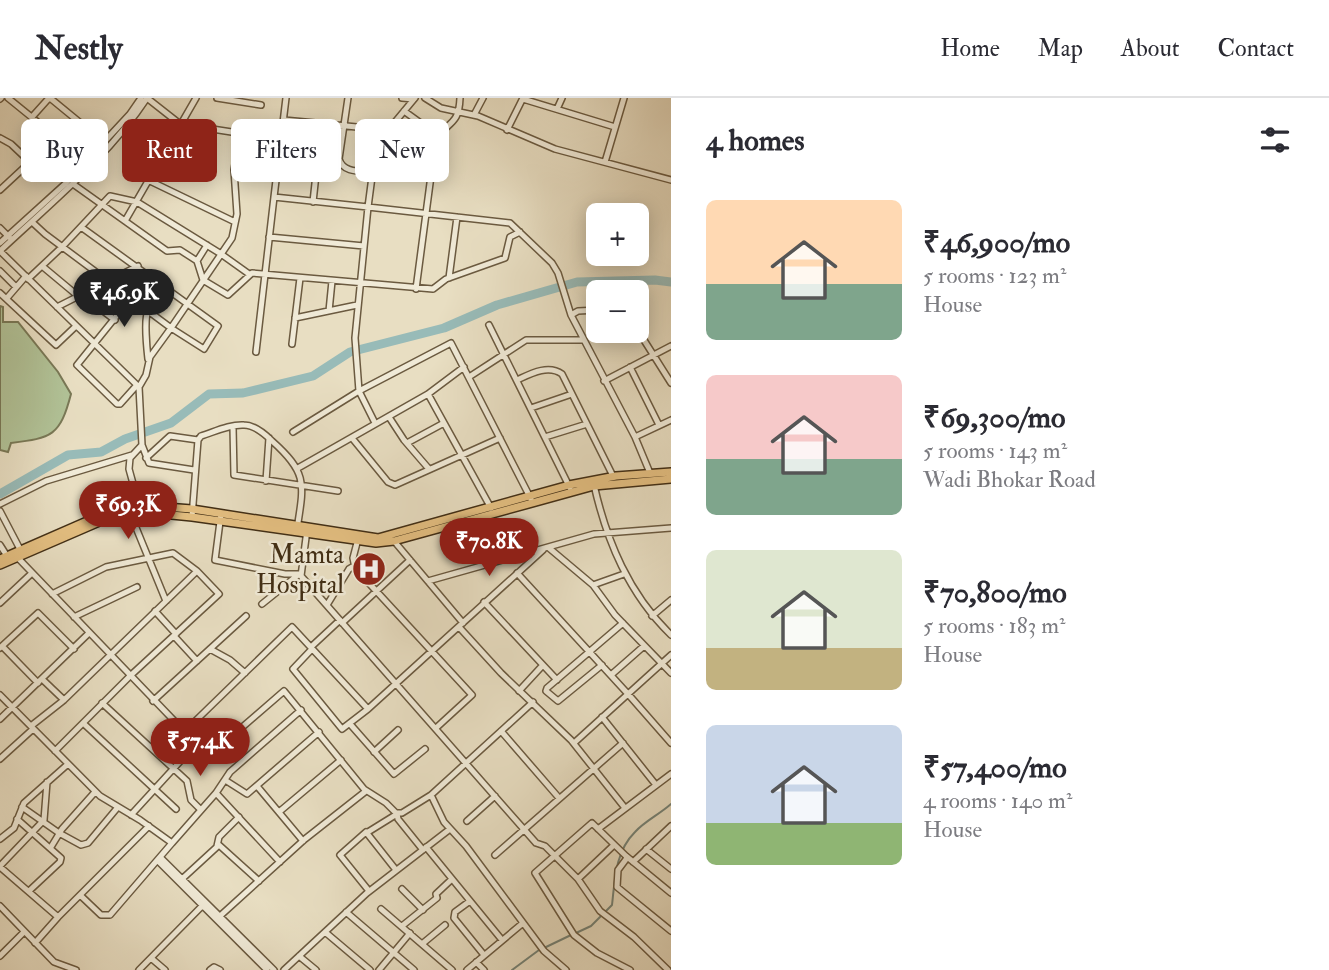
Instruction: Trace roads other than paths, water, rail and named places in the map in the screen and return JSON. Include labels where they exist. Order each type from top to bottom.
[{"type":"main road","points":[[0,565],[103,514],[140,509],[192,513],[376,543],[394,541],[613,476],[671,472]]},
{"type":"main road","points":[[594,483],[671,479]]},
{"type":"main road","points":[[3,557],[21,554],[104,520],[140,509]]},
{"type":"main road","points":[[358,539],[389,536],[492,510]]},
{"type":"street","points":[[8,98],[34,119]]},
{"type":"street","points":[[32,117],[49,98],[75,119]]},
{"type":"street","points":[[108,140],[141,98]]},
{"type":"street","points":[[108,144],[128,124],[147,98],[174,119]]},
{"type":"street","points":[[183,119],[196,98]]},
{"type":"street","points":[[216,98],[261,106]]},
{"type":"street","points":[[284,119],[286,98]]},
{"type":"street","points":[[341,151],[348,98]]},
{"type":"street","points":[[402,98],[414,99]]},
{"type":"street","points":[[425,98],[441,108],[474,115],[555,149],[671,180]]},
{"type":"street","points":[[449,127],[460,113],[460,98]]},
{"type":"street","points":[[474,115],[484,98]]},
{"type":"street","points":[[507,130],[523,98],[615,127]]},
{"type":"street","points":[[557,109],[562,98]]},
{"type":"street","points":[[605,162],[624,98]]},
{"type":"street","points":[[397,119],[414,99]]},
{"type":"street","points":[[404,111],[415,119]]},
{"type":"street","points":[[341,126],[355,127]]},
{"type":"street","points":[[148,359],[232,238],[239,134],[217,130]]},
{"type":"street","points":[[0,138],[21,153]]},
{"type":"street","points":[[0,190],[21,170]]},
{"type":"street","points":[[10,238],[67,182]]},
{"type":"street","points":[[125,221],[148,182]]},
{"type":"street","points":[[151,182],[235,222]]},
{"type":"street","points":[[256,352],[276,182]]},
{"type":"street","points":[[313,202],[315,182]]},
{"type":"street","points":[[371,182],[355,338],[359,391],[375,423]]},
{"type":"street","points":[[416,289],[430,182]]},
{"type":"street","points":[[194,470],[151,465],[142,444],[138,386],[0,251],[2,243],[32,222],[73,184],[167,251],[182,251],[197,261],[203,280],[228,295],[249,274]]},
{"type":"street","points":[[7,298],[62,247],[110,196],[137,202],[249,274],[416,289],[433,289],[449,278],[507,257],[510,237],[520,232]]},
{"type":"street","points":[[274,197],[509,222],[558,273],[571,315],[635,437],[650,473]]},
{"type":"street","points":[[449,278],[457,217]]},
{"type":"street","points":[[32,222],[203,350],[218,326],[81,227]]},
{"type":"street","points":[[0,228],[10,238]]},
{"type":"street","points":[[269,237],[363,246]]},
{"type":"street","points":[[197,261],[207,245]]},
{"type":"street","points":[[42,266],[114,320]]},
{"type":"street","points":[[57,307],[138,266]]},
{"type":"street","points":[[0,271],[16,287]]},
{"type":"street","points":[[292,344],[300,278]]},
{"type":"street","points":[[329,311],[332,281]]},
{"type":"street","points":[[0,293],[57,345],[76,326]]},
{"type":"street","points":[[131,298],[78,367],[117,404],[120,404],[146,375],[148,338],[145,321],[148,311]]},
{"type":"street","points":[[295,318],[357,305]]},
{"type":"street","points":[[571,315],[586,311]]},
{"type":"street","points":[[488,325],[570,488]]},
{"type":"street","points":[[468,377],[526,340],[584,341]]},
{"type":"street","points":[[293,432],[359,391],[452,343],[530,499]]},
{"type":"street","points":[[647,343],[671,383]]},
{"type":"street","points":[[604,381],[671,346]]},
{"type":"street","points":[[298,468],[428,394],[464,367]]},
{"type":"street","points":[[630,367],[659,425]]},
{"type":"street","points":[[517,380],[533,372],[557,370],[562,374],[613,476]]},
{"type":"street","points":[[428,394],[492,510]]},
{"type":"street","points":[[531,408],[572,394]]},
{"type":"street","points":[[388,417],[429,469]]},
{"type":"street","points":[[635,437],[671,421]]},
{"type":"street","points":[[407,443],[444,423]]},
{"type":"street","points":[[545,437],[587,424]]},
{"type":"street","points":[[192,513],[198,440],[201,436],[233,426],[247,425],[269,438],[298,468],[302,486],[297,529]]},
{"type":"street","points":[[233,426],[234,475],[338,491]]},
{"type":"street","points":[[146,458],[170,436],[198,440]]},
{"type":"street","points":[[266,481],[269,438]]},
{"type":"street","points":[[352,438],[391,484],[500,438]]},
{"type":"street","points":[[140,509],[129,469],[132,455],[142,444]]},
{"type":"street","points":[[0,504],[46,481],[132,455]]},
{"type":"street","points":[[594,483],[608,533],[624,573],[642,604],[671,635]]},
{"type":"street","points":[[0,511],[32,573],[207,755],[282,691],[288,693],[366,791],[386,803],[397,814],[398,819],[502,940]]},
{"type":"street","points":[[130,513],[166,601]]},
{"type":"street","points":[[220,517],[215,560],[299,574],[536,843],[545,846],[578,879],[607,918],[634,937],[668,970]]},
{"type":"street","points":[[428,581],[594,534],[671,528]]},
{"type":"street","points":[[262,604],[299,574],[307,531]]},
{"type":"street","points":[[358,539],[354,566],[472,695],[436,728]]},
{"type":"street","points":[[394,541],[461,625],[519,691],[574,743],[625,808]]},
{"type":"street","points":[[0,545],[3,557]]},
{"type":"street","points":[[410,560],[293,668],[342,729],[433,652],[484,602],[546,549]]},
{"type":"street","points":[[546,549],[593,585],[623,624],[671,673]]},
{"type":"street","points":[[52,594],[106,567],[175,553],[219,594],[130,676],[55,751]]},
{"type":"street","points":[[327,605],[349,569],[354,566]]},
{"type":"street","points":[[0,759],[197,571]]},
{"type":"street","points":[[0,603],[32,573]]},
{"type":"street","points":[[517,573],[671,743]]},
{"type":"street","points":[[593,585],[624,573]]},
{"type":"street","points":[[74,617],[137,587]]},
{"type":"street","points":[[652,616],[671,600]]},
{"type":"street","points":[[484,602],[556,680]]},
{"type":"street","points":[[155,611],[197,661]]},
{"type":"street","points":[[64,700],[1,647],[38,613],[74,649]]},
{"type":"street","points":[[153,701],[246,616]]},
{"type":"street","points":[[602,665],[557,701],[546,690],[623,624]]},
{"type":"street","points":[[184,732],[292,627],[368,709]]},
{"type":"street","points":[[0,719],[89,633]]},
{"type":"street","points":[[611,675],[644,646]]},
{"type":"street","points":[[210,649],[230,660],[245,673]]},
{"type":"street","points":[[574,743],[671,654]]},
{"type":"street","points":[[519,691],[543,665]]},
{"type":"street","points":[[0,695],[95,792],[172,843]]},
{"type":"street","points":[[369,891],[340,855],[368,832],[431,795],[533,702]]},
{"type":"street","points":[[103,703],[187,781],[191,800],[201,810]]},
{"type":"street","points":[[80,895],[101,915],[107,916],[159,860],[216,793],[230,772],[301,710]]},
{"type":"street","points":[[602,717],[656,785]]},
{"type":"street","points":[[83,723],[176,809]]},
{"type":"street","points":[[350,724],[394,774],[425,749]]},
{"type":"street","points":[[374,752],[398,730]]},
{"type":"street","points":[[501,731],[559,798]]},
{"type":"street","points":[[225,780],[245,794],[319,732]]},
{"type":"street","points":[[495,855],[622,743]]},
{"type":"street","points":[[131,815],[196,744]]},
{"type":"street","points":[[279,812],[341,760]]},
{"type":"street","points":[[0,839],[12,829],[22,807],[68,764]]},
{"type":"street","points":[[598,829],[671,774]]},
{"type":"street","points":[[47,782],[43,821],[0,866],[58,917]]},
{"type":"street","points":[[257,786],[303,841]]},
{"type":"street","points":[[220,916],[303,841],[366,791]]},
{"type":"street","points":[[51,847],[59,833],[95,792]]},
{"type":"street","points":[[216,793],[280,862]]},
{"type":"street","points":[[431,795],[442,819],[561,969]]},
{"type":"street","points":[[467,821],[495,796]]},
{"type":"street","points":[[22,807],[59,833],[84,845],[118,807]]},
{"type":"street","points":[[182,879],[217,846],[219,837],[239,817]]},
{"type":"street","points":[[17,819],[51,847],[62,860],[29,891]]},
{"type":"street","points":[[630,970],[597,953],[572,932],[535,873],[592,823],[629,859],[671,893]]},
{"type":"street","points":[[35,943],[149,826]]},
{"type":"street","points":[[671,826],[618,870],[617,887],[671,931]]},
{"type":"street","points":[[284,970],[369,891],[450,828]]},
{"type":"street","points":[[368,832],[396,870]]},
{"type":"street","points":[[217,846],[222,846],[259,881]]},
{"type":"street","points":[[578,879],[616,847]]},
{"type":"street","points":[[646,849],[671,869]]},
{"type":"street","points":[[159,860],[182,879],[204,904],[220,916],[274,970]]},
{"type":"street","points":[[159,860],[267,970]]},
{"type":"street","points":[[402,926],[437,898],[436,894],[452,879]]},
{"type":"street","points":[[402,889],[423,910]]},
{"type":"street","points":[[470,901],[455,912],[454,918],[484,955]]},
{"type":"street","points":[[139,970],[204,904]]},
{"type":"street","points":[[0,906],[56,967],[76,970]]},
{"type":"street","points":[[381,909],[452,970]]},
{"type":"street","points":[[346,912],[414,970]]},
{"type":"street","points":[[467,970],[523,923]]},
{"type":"street","points":[[422,944],[445,925]]},
{"type":"street","points":[[0,956],[24,932]]},
{"type":"street","points":[[325,932],[369,970]]},
{"type":"street","points":[[379,970],[410,933]]},
{"type":"street","points":[[299,956],[316,970]]},
{"type":"street","points":[[151,958],[165,970]]},
{"type":"street","points":[[476,962],[484,970]]},
{"type":"street","points":[[439,970],[444,963]]},
{"type":"street","points":[[210,970],[214,967],[219,970]]},
{"type":"waterway","points":[[0,494],[68,455],[101,452],[125,439],[171,423],[209,394],[243,393],[313,376],[350,352],[444,328],[497,305],[577,282],[671,282]]},
{"type":"waterway","points":[[576,933],[591,926],[612,905],[617,866],[628,840],[643,824],[671,804]]},
{"type":"waterway","points":[[544,948],[571,935]]},
{"type":"waterway","points":[[512,970],[539,950]]},
{"type":"place","name":"Mamta Hospital","points":[[369,569]]}]
